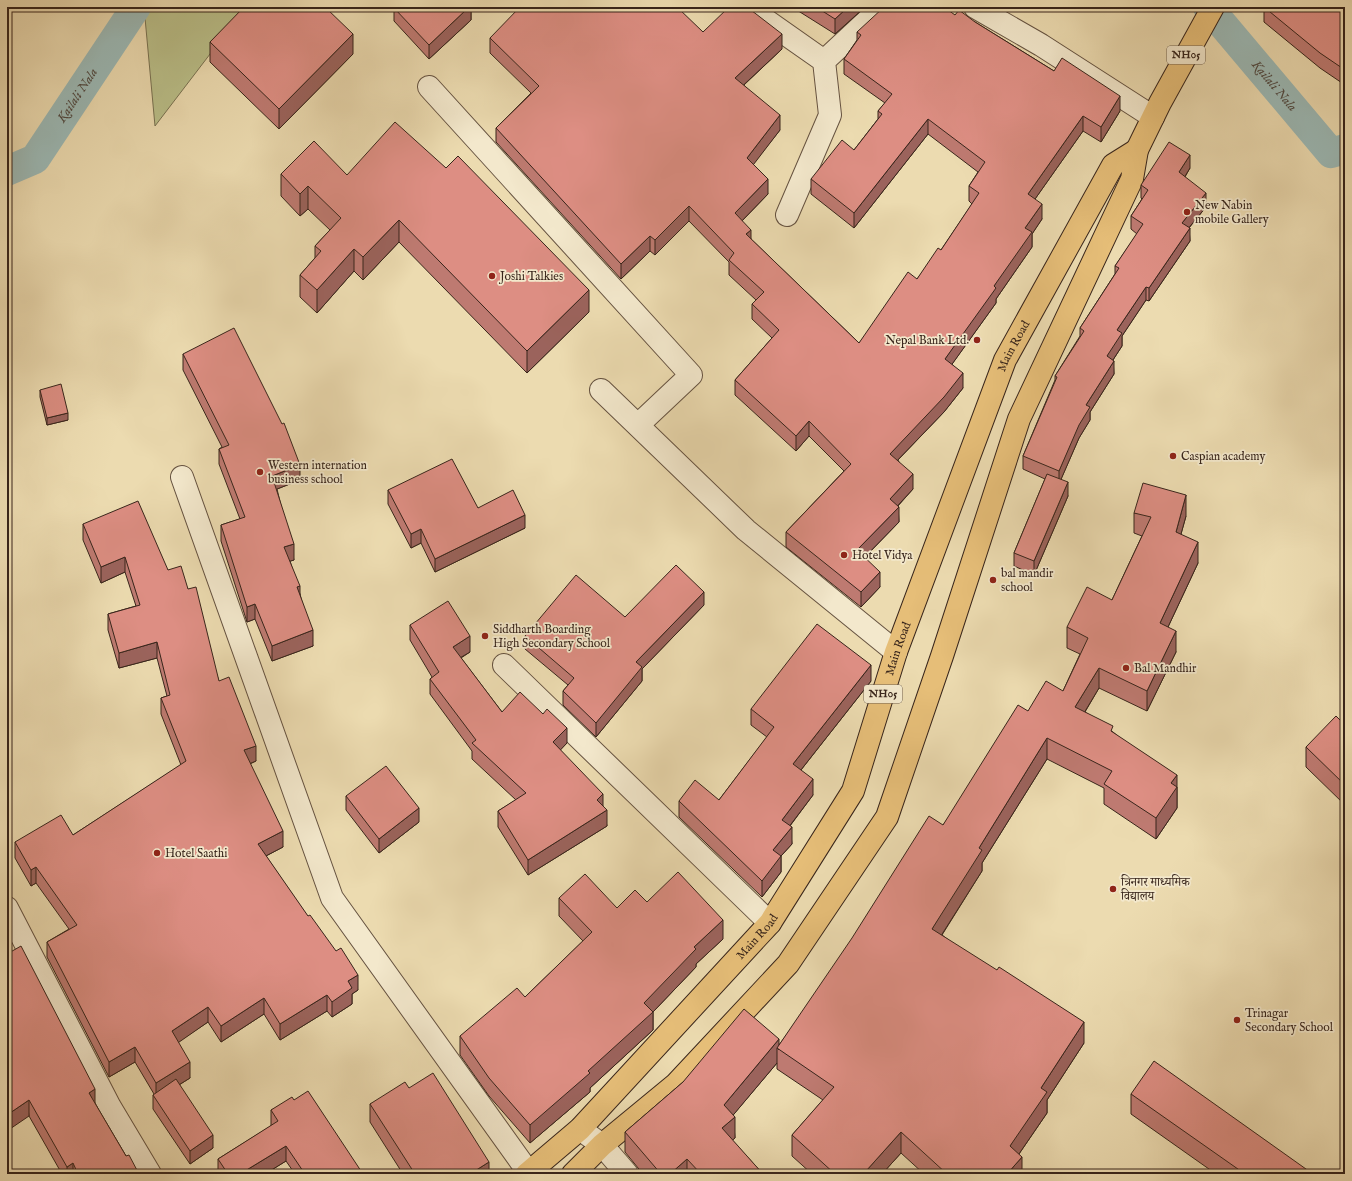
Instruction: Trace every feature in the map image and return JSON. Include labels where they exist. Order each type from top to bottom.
[{"type":"main road","name":"NH05","points":[[573,1174],[602,1144],[676,1084],[788,964],[887,817],[942,656],[1019,419],[1132,179],[1137,150],[1156,110],[1212,7]]},
{"type":"main road","name":"Main Road","points":[[528,1173],[580,1129],[770,923],[853,791],[896,652],[1006,360],[1113,165],[1137,150]]},
{"type":"street","points":[[747,7],[824,61],[830,115],[787,215]]},
{"type":"street","points":[[824,61],[882,7]]},
{"type":"street","points":[[975,7],[1156,110]]},
{"type":"street","points":[[429,87],[691,375],[638,425]]},
{"type":"street","points":[[601,390],[746,530],[896,652]]},
{"type":"street","points":[[182,477],[332,898],[528,1173]]},
{"type":"street","points":[[504,665],[770,923]]},
{"type":"street","points":[[7,908],[110,1107],[150,1174]]},
{"type":"street","points":[[580,1129],[602,1144],[627,1174]]},
{"type":"green space","points":[[144,7],[246,7],[155,126]]},
{"type":"building","points":[[244,7],[325,7],[353,34],[279,109],[210,42]]},
{"type":"building","points":[[394,7],[469,7],[429,45]]},
{"type":"building","points":[[520,7],[665,7],[670,12],[677,7],[703,32],[729,7],[747,7],[782,34],[735,78],[780,115],[747,158],[768,179],[735,213],[751,230],[746,234],[859,343],[908,272],[917,279],[938,248],[941,250],[979,193],[969,186],[985,162],[928,119],[854,213],[811,179],[842,140],[854,150],[882,114],[878,111],[892,94],[844,59],[861,35],[857,32],[884,7],[944,7],[955,15],[959,10],[975,22],[1054,71],[1062,58],[1120,96],[1101,127],[1083,116],[1028,194],[1042,204],[1025,228],[1032,232],[994,286],[996,288],[945,359],[963,373],[944,397],[890,454],[913,474],[890,499],[899,507],[857,550],[880,572],[861,592],[786,532],[851,464],[809,421],[796,436],[735,380],[779,330],[752,304],[764,292],[729,260],[734,253],[689,206],[655,240],[650,236],[621,264],[496,128],[539,86],[490,38]]},
{"type":"building","points":[[816,7],[848,7],[835,19]]},
{"type":"building","points":[[1264,7],[1345,7],[1345,70],[1320,53]]},
{"type":"building","points":[[395,122],[446,168],[458,156],[589,290],[527,351],[399,220],[363,257],[354,249],[317,290],[300,275],[321,251],[315,246],[341,218],[308,186],[300,194],[281,174],[314,141],[347,175]]},
{"type":"building","points":[[1169,142],[1190,155],[1179,172],[1206,193],[1182,223],[1190,228],[1149,288],[1146,287],[1117,330],[1122,333],[1107,356],[1114,361],[1086,405],[1090,407],[1079,425],[1059,471],[1023,456],[1057,377],[1055,376],[1084,331],[1080,328],[1119,268],[1115,266],[1143,224],[1131,216],[1148,190],[1141,185]]},
{"type":"building","points":[[234,328],[282,424],[284,423],[300,465],[272,476],[294,544],[284,547],[300,586],[297,587],[313,630],[272,646],[255,604],[247,607],[221,525],[245,517],[219,449],[229,445],[183,354]]},
{"type":"building","points":[[61,384],[68,413],[47,418],[40,390]]},
{"type":"building","points":[[452,459],[478,508],[513,490],[525,515],[435,559],[421,529],[411,534],[388,490]]},
{"type":"building","points":[[1047,474],[1068,482],[1034,561],[1014,553]]},
{"type":"building","points":[[1143,483],[1186,495],[1176,532],[1198,542],[1160,623],[1176,631],[1147,691],[1099,668],[1075,707],[1113,726],[1111,731],[1177,775],[1171,783],[1177,787],[1156,818],[1104,784],[1112,771],[1047,738],[979,848],[982,850],[932,929],[997,970],[999,967],[1084,1022],[1041,1088],[1047,1092],[1010,1146],[1022,1157],[1007,1174],[947,1174],[901,1132],[866,1171],[869,1174],[835,1174],[792,1135],[834,1087],[777,1048],[852,938],[929,816],[943,825],[1018,705],[1028,711],[1046,681],[1063,691],[1088,638],[1067,627],[1087,587],[1112,600],[1151,517],[1134,513]]},
{"type":"building","points":[[138,501],[168,570],[181,566],[188,589],[196,587],[219,681],[229,677],[256,746],[244,750],[283,831],[258,844],[308,916],[310,915],[336,951],[341,948],[358,975],[348,981],[352,988],[332,1002],[327,995],[280,1024],[264,998],[221,1026],[208,1007],[172,1031],[190,1062],[156,1083],[135,1047],[109,1062],[47,942],[77,925],[36,867],[31,870],[15,842],[61,815],[73,835],[186,761],[161,698],[170,695],[157,642],[119,653],[108,614],[140,605],[125,557],[101,567],[83,524]]},
{"type":"building","points":[[676,565],[704,592],[636,662],[642,667],[596,723],[563,691],[574,678],[525,636],[576,575],[625,617]]},
{"type":"building","points":[[448,601],[470,636],[453,647],[502,712],[520,692],[543,714],[547,709],[567,728],[553,742],[603,794],[597,800],[607,810],[528,860],[498,811],[526,793],[472,743],[476,740],[430,679],[439,672],[410,625]]},
{"type":"building","points":[[817,624],[871,665],[793,764],[813,779],[782,820],[792,827],[773,850],[781,856],[762,881],[679,801],[695,780],[719,800],[774,727],[751,709]]},
{"type":"building","points":[[1336,716],[1345,725],[1345,785],[1306,747]]},
{"type":"building","points":[[386,766],[419,808],[379,839],[346,796]]},
{"type":"building","points":[[678,872],[723,920],[694,947],[696,949],[644,1003],[653,1012],[588,1071],[590,1073],[530,1125],[489,1078],[460,1036],[517,988],[525,997],[592,932],[559,898],[585,874],[617,908],[635,890],[647,902]]},
{"type":"building","points":[[21,946],[95,1089],[89,1093],[126,1156],[129,1155],[139,1174],[78,1174],[73,1163],[67,1167],[29,1100],[7,1115],[7,954]]},
{"type":"building","points":[[744,1009],[779,1039],[724,1105],[735,1117],[722,1128],[763,1174],[701,1174],[687,1159],[670,1174],[661,1174],[625,1132],[683,1082]]},
{"type":"building","points":[[1154,1061],[1313,1174],[1245,1174],[1131,1094]]},
{"type":"building","points":[[433,1073],[489,1162],[470,1174],[469,1171],[465,1174],[415,1174],[370,1104],[405,1082],[409,1088]]},
{"type":"building","points":[[176,1079],[213,1135],[190,1151],[153,1095]]},
{"type":"building","points":[[308,1091],[363,1174],[305,1174],[286,1146],[240,1174],[228,1174],[218,1159],[278,1121],[271,1110],[292,1097],[294,1100]]},
{"type":"waterway","name":"Kailali Nala","points":[[7,171],[35,159],[136,7]]},
{"type":"waterway","name":"Kailali Nala","points":[[1208,7],[1331,153],[1345,149]]},
{"type":"place","name":"New Nabin mobile Gallery","points":[[1187,212]]},
{"type":"place","name":"Joshi Talkies","points":[[492,276]]},
{"type":"place","name":"Nepal Bank Ltd.","points":[[977,340]]},
{"type":"place","name":"Caspian academy","points":[[1173,456]]},
{"type":"place","name":"Western internation business school","points":[[260,472]]},
{"type":"place","name":"Hotel Vidya","points":[[844,555]]},
{"type":"place","name":"bal mandir school","points":[[993,580]]},
{"type":"place","name":"Siddharth Boarding High Secondary School","points":[[485,636]]},
{"type":"place","name":"Bal Mandhir","points":[[1126,668]]},
{"type":"place","name":"Hotel Saathi","points":[[157,853]]},
{"type":"place","name":"त्रिनगर माध्यमिक विद्यालय","points":[[1113,889]]},
{"type":"place","name":"Trinagar Secondary School","points":[[1237,1020]]}]
